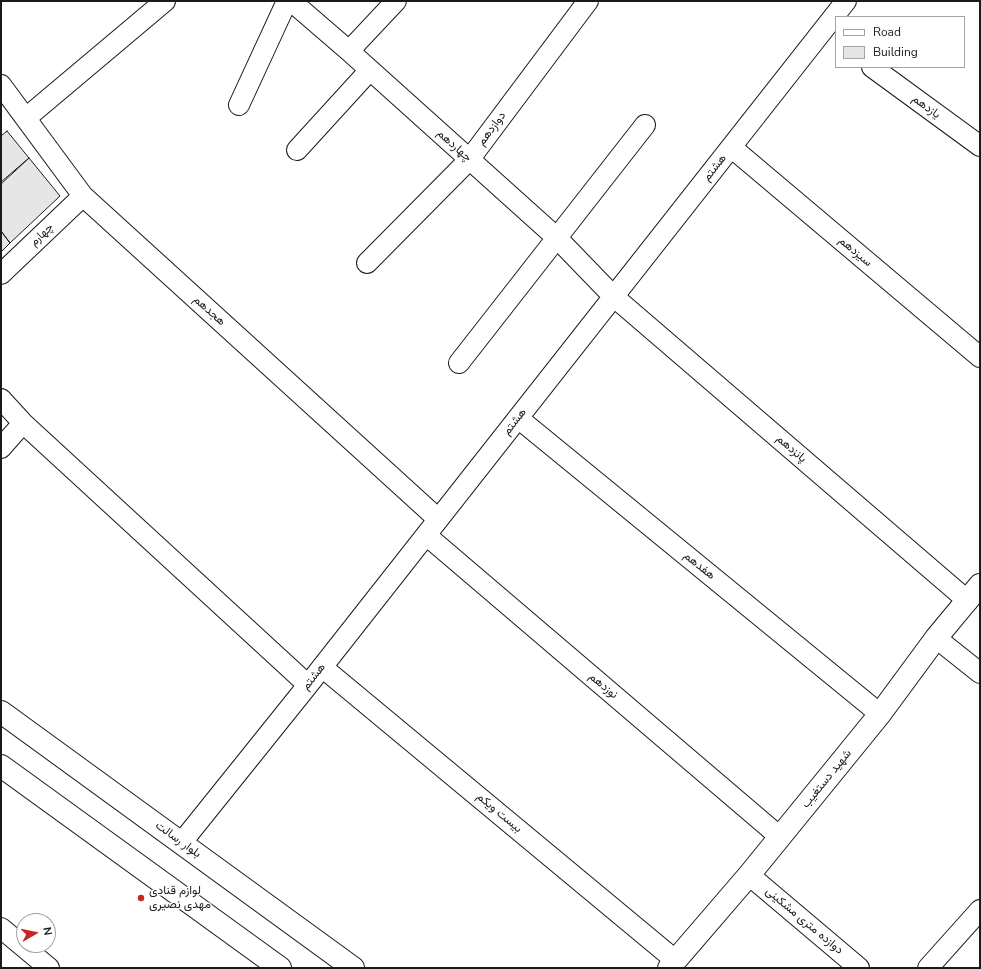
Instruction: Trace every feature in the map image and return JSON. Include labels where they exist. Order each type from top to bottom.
[{"type":"main road","name":"شهید دستغیب","points":[[672,964],[780,837],[880,714],[936,638],[974,593]]},
{"type":"main road","name":"بلوار رسالت","points":[[1,712],[354,968]]},
{"type":"main road","points":[[1,766],[280,968]]},
{"type":"street","points":[[26,118],[165,1]]},
{"type":"street","points":[[239,105],[287,1]]},
{"type":"street","name":"چهاردهم","points":[[291,1],[349,50],[556,238],[613,296]]},
{"type":"street","points":[[349,50],[396,1]]},
{"type":"street","name":"دوازدهم","points":[[366,262],[469,160],[588,1]]},
{"type":"street","name":"هشتم","points":[[838,16],[846,1]]},
{"type":"street","name":"هشتم","points":[[182,842],[308,685],[731,147],[829,35],[835,23]]},
{"type":"street","name":"یازدهم","points":[[873,68],[980,146]]},
{"type":"street","points":[[297,150],[370,70]]},
{"type":"street","name":"هجدهم","points":[[1,85],[82,196],[438,519]]},
{"type":"street","points":[[459,363],[645,125]]},
{"type":"street","name":"سیزدهم","points":[[731,147],[980,357]]},
{"type":"street","name":"چهارم","points":[[1,274],[82,196]]},
{"type":"street","name":"پانزدهم","points":[[613,296],[974,593]]},
{"type":"street","points":[[1,399],[23,424],[308,685]]},
{"type":"street","name":"هفدهم","points":[[518,418],[880,714]]},
{"type":"street","points":[[1,448],[23,424]]},
{"type":"street","name":"نوزدهم","points":[[426,535],[780,837]]},
{"type":"street","points":[[936,638],[980,673]]},
{"type":"street","name":"بیست ویکم","points":[[322,666],[672,964]]},
{"type":"street","name":"دوازده متری مشکینی","points":[[749,875],[859,968]]},
{"type":"street","points":[[928,968],[980,910]]},
{"type":"street","points":[[1,928],[49,968]]},
{"type":"building","points":[[7,131],[29,158],[1,182],[1,136]]},
{"type":"building","points":[[29,158],[60,196],[10,243],[1,231],[1,184]]},
{"type":"building","points":[[1,231],[10,243],[1,252]]},
{"type":"place","name":"لوازم قنادی مهدی نصیری","points":[[141,898]]}]
